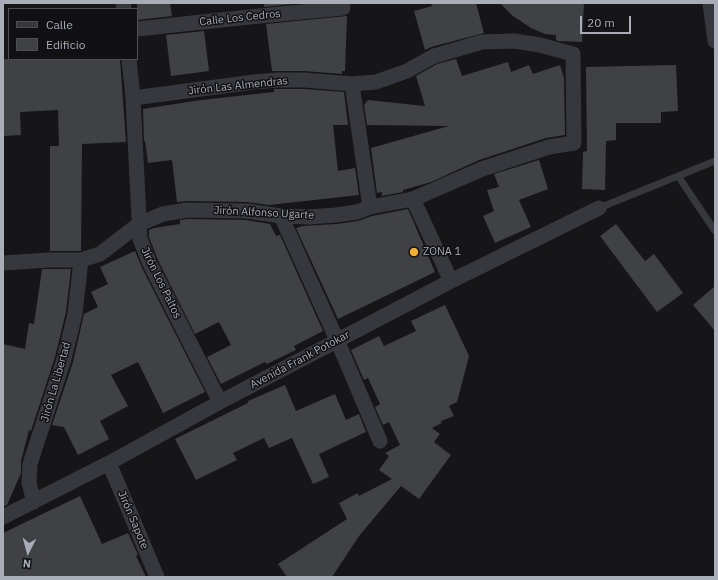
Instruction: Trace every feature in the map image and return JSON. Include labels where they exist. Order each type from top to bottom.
[{"type":"street","points":[[710,3],[715,41]]},
{"type":"street","name":"Calle Los Cedros","points":[[138,30],[343,8]]},
{"type":"street","name":"Jirón Las Almendras","points":[[133,98],[278,80],[304,80],[352,84],[376,82],[407,71],[434,56],[482,42],[514,41],[540,45],[573,54],[574,143]]},
{"type":"street","name":"Jirón Los Paltos","points":[[129,60],[133,98],[140,239],[150,264],[220,402]]},
{"type":"street","points":[[352,84],[370,207]]},
{"type":"street","name":"Jirón Alfonso Ugarte","points":[[3,263],[48,260],[80,260],[100,254],[139,224],[162,214],[187,210],[247,211],[281,216],[336,215],[356,212],[370,207],[413,199],[482,169],[549,147],[574,143]]},
{"type":"street","points":[[413,199],[450,281]]},
{"type":"street","name":"Avenida Frank Potokar","points":[[3,518],[450,281],[599,208]]},
{"type":"street","points":[[281,216],[337,340],[380,441]]},
{"type":"street","name":"Jirón La Libertad","points":[[34,502],[29,483],[30,464],[67,344],[74,314],[80,260]]},
{"type":"street","name":"Jirón Sapote","points":[[109,462],[157,577]]},
{"type":"lane","points":[[599,208],[715,161]]},
{"type":"lane","points":[[678,176],[715,231]]},
{"type":"building","points":[[137,3],[170,3],[172,16],[138,20]]},
{"type":"building","points":[[264,3],[292,3],[292,4],[264,7]]},
{"type":"building","points":[[431,3],[476,3],[484,33],[431,47],[425,50],[414,11],[432,6]]},
{"type":"building","points":[[500,3],[584,3],[582,42],[558,41],[556,40],[556,35],[545,34],[531,28],[513,16]]},
{"type":"building","points":[[347,16],[345,71],[342,71],[342,74],[304,71],[272,71],[266,24]]},
{"type":"building","points":[[204,31],[209,71],[171,76],[166,35]]},
{"type":"building","points":[[3,59],[120,60],[126,142],[82,144],[81,251],[50,251],[50,146],[59,146],[58,110],[20,112],[21,135],[3,136]]},
{"type":"building","points":[[456,59],[462,76],[508,62],[511,72],[529,65],[533,74],[560,65],[564,78],[565,135],[546,138],[479,160],[431,182],[403,190],[403,192],[381,196],[382,192],[377,193],[371,148],[449,126],[367,125],[364,105],[368,100],[425,106],[416,76],[437,64]]},
{"type":"building","points":[[676,65],[678,111],[661,112],[661,123],[616,123],[616,140],[606,141],[605,190],[582,189],[583,152],[587,151],[586,67]]},
{"type":"building","points":[[274,89],[304,89],[344,92],[348,125],[333,125],[338,171],[355,168],[359,195],[269,205],[247,202],[177,202],[172,160],[148,163],[144,141],[143,109],[201,100],[274,92]]},
{"type":"building","points":[[539,160],[548,189],[519,200],[531,227],[495,243],[483,216],[494,211],[487,190],[499,187],[494,174]]},
{"type":"building","points":[[408,209],[435,272],[338,319],[296,228],[303,226],[358,221],[372,216]]},
{"type":"building","points":[[180,220],[246,220],[270,224],[276,236],[280,235],[323,331],[294,346],[296,350],[267,364],[265,362],[221,384],[207,357],[231,345],[219,322],[195,334],[158,260],[149,237],[149,230],[180,224]]},
{"type":"building","points":[[616,224],[645,261],[654,254],[683,293],[657,312],[600,236]]},
{"type":"building","points":[[135,251],[142,268],[205,392],[163,413],[138,362],[111,375],[128,406],[100,421],[109,439],[78,455],[64,427],[52,425],[73,362],[84,314],[98,307],[91,292],[108,284],[100,267]]},
{"type":"building","points":[[42,269],[71,269],[66,312],[55,357],[31,431],[29,430],[21,461],[21,473],[7,505],[3,507],[3,344],[25,349],[29,323],[34,324]]},
{"type":"building","points":[[715,286],[715,331],[693,305]]},
{"type":"building","points":[[445,305],[469,356],[457,402],[449,406],[454,416],[441,421],[442,423],[432,428],[440,434],[434,442],[451,455],[419,499],[401,486],[359,536],[332,577],[287,577],[278,564],[347,519],[339,503],[358,493],[359,496],[392,479],[379,470],[389,456],[385,453],[400,445],[389,422],[383,425],[375,407],[380,404],[368,378],[364,380],[351,350],[379,336],[384,346],[416,331],[411,321]]},
{"type":"building","points":[[285,385],[296,411],[335,394],[346,420],[359,414],[366,432],[319,454],[329,477],[313,484],[292,438],[269,448],[264,438],[233,453],[237,460],[196,480],[175,439],[248,403],[248,401]]},
{"type":"building","points":[[80,496],[102,544],[128,533],[138,555],[136,556],[146,577],[3,577],[3,533]]},
{"type":"place","name":"ZONA 1","points":[[414,252]]}]
